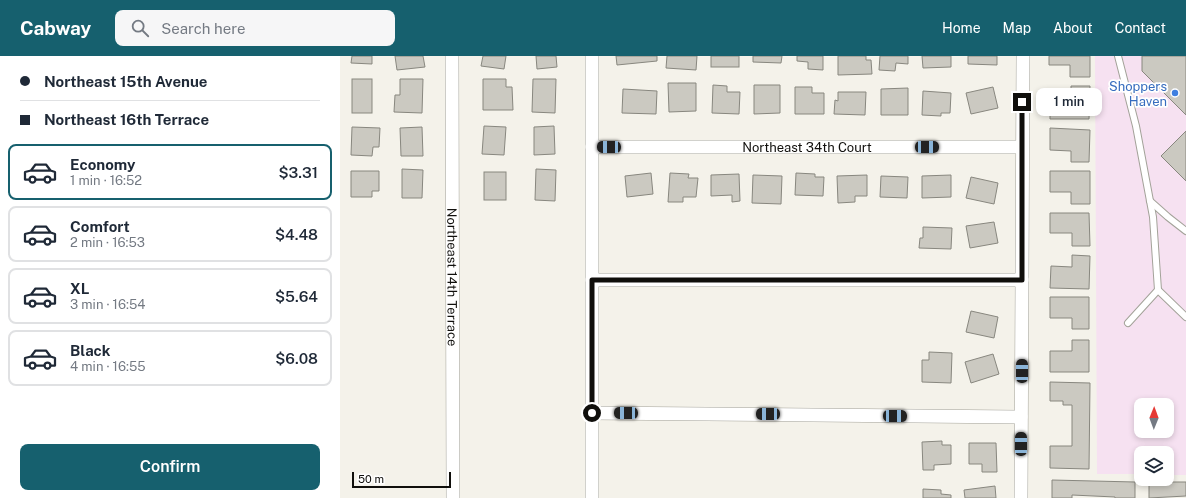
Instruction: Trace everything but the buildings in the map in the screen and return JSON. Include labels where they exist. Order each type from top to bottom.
[{"type":"street","name":"Northeast 14th Terrace","points":[[452,56],[453,498]]},
{"type":"street","points":[[592,56],[592,498]]},
{"type":"street","points":[[1021,498],[1023,56]]},
{"type":"street","name":"Northeast 34th Court","points":[[592,147],[1022,147]]},
{"type":"street","points":[[592,280],[1022,280]]},
{"type":"street","points":[[592,413],[1021,417]]},
{"type":"lane","points":[[1118,56],[1136,126],[1154,217],[1158,290],[1184,313]]},
{"type":"lane","points":[[1150,201],[1186,231]]},
{"type":"lane","points":[[1128,323],[1158,290]]},
{"type":"shaded area","points":[[1095,56],[1186,56],[1186,475],[1174,475],[1174,446],[1134,446],[1134,474],[1097,474]]},
{"type":"place","name":"Shoppers Haven","points":[[1175,93]]},
{"type":"route","points":[[592,413],[592,280],[1022,280],[1022,102]]}]
